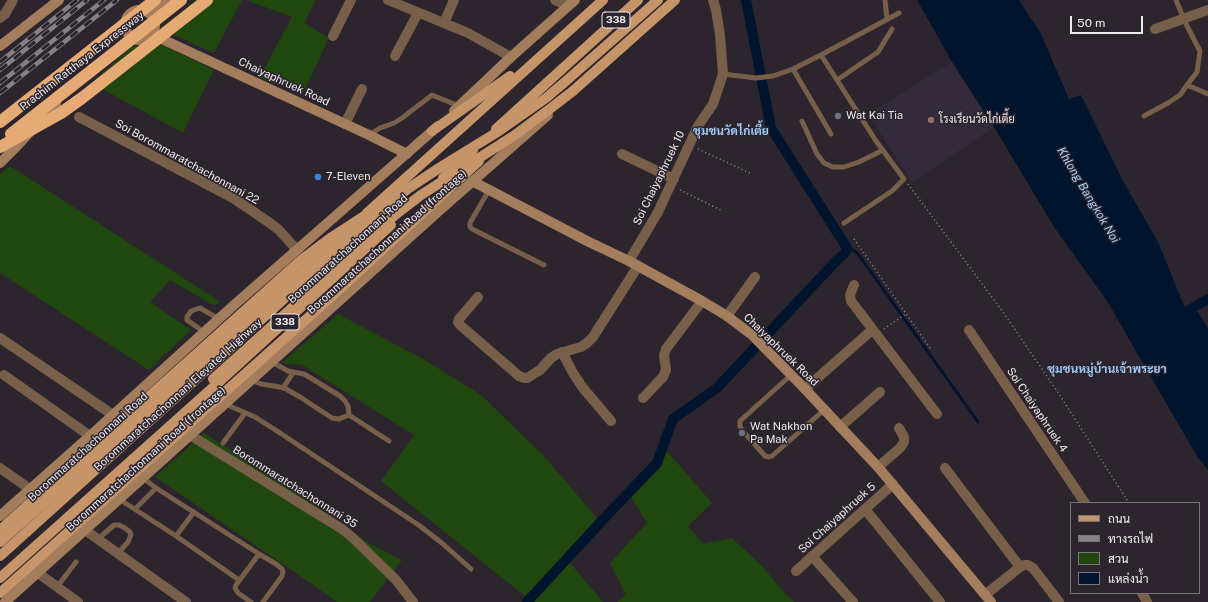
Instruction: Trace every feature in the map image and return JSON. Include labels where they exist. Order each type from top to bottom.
[{"type":"highway","name":"Prachim Ratthaya Expressway","points":[[0,122],[155,0]]},
{"type":"highway","name":"Prachim Ratthaya Expressway","points":[[0,143],[181,0]]},
{"type":"highway","points":[[0,147],[61,113],[207,0]]},
{"type":"main road","points":[[0,46],[59,0]]},
{"type":"main road","points":[[151,16],[167,0]]},
{"type":"main road","points":[[151,16],[177,0]]},
{"type":"main road","name":"Borommaratchachonnani Road","points":[[0,542],[603,0]]},
{"type":"main road","name":"Borommaratchachonnani Road","points":[[0,578],[225,377],[638,0]]},
{"type":"main road","name":"Borommaratchachonnani Elevated Highway","points":[[0,556],[205,371],[333,252],[369,221],[409,188],[499,131],[546,98],[658,0]]},
{"type":"main road","name":"Borommaratchachonnani Elevated Highway","points":[[0,572],[396,215],[448,177],[489,152],[534,121],[573,91],[675,0]]},
{"type":"main road","name":"Borommaratchachonnani Road (frontage)","points":[[4,598],[38,573],[472,181],[681,0]]},
{"type":"main road","points":[[0,516],[204,332],[432,132],[511,57],[572,3]]},
{"type":"main road","points":[[136,10],[141,10],[151,16],[154,26],[151,34],[144,39],[134,38],[127,32],[125,24],[128,15],[136,10]]},
{"type":"main road","name":"Chaiyaphruek Road","points":[[151,34],[407,154]]},
{"type":"main road","points":[[0,163],[64,96],[134,38]]},
{"type":"main road","points":[[432,132],[544,52]]},
{"type":"main road","points":[[542,121],[568,63]]},
{"type":"main road","points":[[4,598],[489,152]]},
{"type":"main road","name":"Chaiyaphruek Road","points":[[472,181],[634,264],[727,316],[752,335],[878,467],[988,598]]},
{"type":"main road","points":[[0,530],[301,260],[329,239],[409,188]]},
{"type":"street","points":[[0,18],[5,14],[13,0]]},
{"type":"street","points":[[333,36],[351,0]]},
{"type":"street","points":[[388,0],[474,36],[511,57]]},
{"type":"street","points":[[444,23],[454,0]]},
{"type":"street","points":[[555,0],[572,3]]},
{"type":"street","points":[[713,0],[720,35],[723,74]]},
{"type":"street","points":[[1156,29],[1208,10]]},
{"type":"street","points":[[395,56],[418,13]]},
{"type":"street","name":"Soi Chaiyaphruek 10","points":[[562,352],[581,347],[593,337],[634,264],[698,126],[713,104],[723,74]]},
{"type":"street","points":[[345,124],[362,89]]},
{"type":"street","name":"Soi Borommaratchachonnani 22","points":[[79,117],[232,198],[279,230],[297,250]]},
{"type":"street","points":[[622,154],[673,182]]},
{"type":"street","points":[[727,316],[755,277]]},
{"type":"street","points":[[854,285],[850,295],[851,301],[937,414]]},
{"type":"street","points":[[478,297],[459,319],[458,322],[460,325],[519,376],[524,378],[531,376],[540,370],[551,358],[562,352],[583,388],[611,421]]},
{"type":"street","points":[[643,398],[663,377],[666,370],[664,355],[666,349],[702,302]]},
{"type":"street","points":[[805,389],[872,330],[875,332]]},
{"type":"street","name":"Soi Chaiyaphruek 4","points":[[969,330],[1084,502]]},
{"type":"street","points":[[0,338],[113,415]]},
{"type":"street","points":[[4,375],[90,436]]},
{"type":"street","points":[[840,427],[880,392]]},
{"type":"street","points":[[878,467],[900,448],[904,442],[904,437],[899,428]]},
{"type":"street","name":"Borommaratchachonnani 35","points":[[190,435],[342,529],[396,580],[413,602]]},
{"type":"street","points":[[0,468],[30,489]]},
{"type":"street","points":[[945,468],[1020,567]]},
{"type":"street","name":"Soi Chaiyaphruek 5","points":[[796,570],[893,484]]},
{"type":"street","points":[[864,509],[940,602]]},
{"type":"street","points":[[85,530],[186,602]]},
{"type":"street","points":[[812,556],[853,602]]},
{"type":"street","points":[[988,598],[1020,567],[1028,565],[1033,568],[1060,602]]},
{"type":"street","points":[[38,573],[78,602]]},
{"type":"lane","points":[[885,0],[887,19]]},
{"type":"lane","points":[[1144,116],[1180,95],[1197,72],[1200,51],[1176,0]]},
{"type":"lane","points":[[723,74],[756,78],[773,76],[792,69],[821,55],[898,13]]},
{"type":"lane","points":[[837,80],[878,52],[892,29]]},
{"type":"lane","points":[[821,55],[876,141],[904,179],[892,191],[844,223]]},
{"type":"lane","points":[[792,69],[831,134]]},
{"type":"lane","points":[[1187,85],[1208,94]]},
{"type":"lane","points":[[369,135],[402,118],[432,94],[460,106]]},
{"type":"lane","points":[[802,120],[817,154],[824,163],[833,167],[844,167],[860,162],[883,150]]},
{"type":"lane","points":[[489,190],[470,223],[470,227],[544,265]]},
{"type":"lane","points":[[204,332],[187,320],[186,317],[191,310],[200,308],[219,319]]},
{"type":"lane","points":[[272,362],[282,369],[294,373],[304,374],[340,396],[348,406],[349,415]]},
{"type":"lane","points":[[283,388],[294,373]]},
{"type":"lane","points":[[791,375],[740,422],[742,430],[765,456],[772,456],[824,410]]},
{"type":"lane","points":[[251,380],[261,384],[283,388],[300,397],[332,418],[339,419],[349,415]]},
{"type":"lane","points":[[225,404],[274,429],[420,526],[471,569]]},
{"type":"lane","points":[[223,443],[245,413]]},
{"type":"lane","points":[[349,415],[389,441]]},
{"type":"lane","points":[[143,478],[156,488],[282,569],[282,576],[264,602]]},
{"type":"lane","points":[[135,509],[156,488]]},
{"type":"lane","points":[[120,499],[239,580]]},
{"type":"lane","points":[[176,536],[194,512]]},
{"type":"lane","points":[[98,539],[114,525],[119,525],[130,532],[131,535],[128,542],[118,553]]},
{"type":"lane","points":[[251,602],[238,593],[236,590],[236,585],[259,554]]},
{"type":"lane","points":[[57,587],[76,562]]},
{"type":"path","points":[[689,145],[752,174]]},
{"type":"path","points":[[904,179],[1003,312],[1059,394],[1128,502]]},
{"type":"path","points":[[673,182],[723,212]]},
{"type":"path","points":[[854,239],[930,348]]},
{"type":"path","points":[[875,332],[906,314]]},
{"type":"shaded area","name":"โรงเรียนวัดไก่เตี้ย","points":[[952,62],[994,127],[912,182],[868,114]]},
{"type":"green space","points":[[196,0],[242,0],[214,53],[160,29]]},
{"type":"green space","points":[[246,0],[316,0],[304,23],[329,38],[303,94],[259,78],[292,17]]},
{"type":"green space","points":[[139,45],[162,45],[214,70],[183,133],[104,90],[96,79],[131,47]]},
{"type":"green space","points":[[10,166],[219,301],[215,306],[170,280],[150,302],[191,330],[149,370],[0,273],[0,174]]},
{"type":"green space","points":[[338,314],[423,359],[481,395],[544,456],[597,518],[526,597],[381,481],[414,435],[302,365],[282,363]]},
{"type":"green space","points":[[204,433],[308,500],[370,544],[402,560],[370,602],[337,602],[155,477]]},
{"type":"green space","points":[[666,450],[712,503],[688,526],[703,544],[732,538],[763,567],[794,602],[617,602],[626,595],[610,563],[647,523],[631,497],[660,468]]},
{"type":"green space","points":[[569,562],[603,602],[532,602]]},
{"type":"water","name":"Khlong Bangkok Noi","points":[[917,0],[1019,0],[1041,34],[1069,99],[1081,95],[1123,181],[1159,244],[1184,306],[1198,312],[1208,329],[1208,470],[1198,458],[1107,301],[1054,227],[994,127],[952,62]]},
{"type":"waterway","points":[[527,602],[657,463],[673,419],[717,388],[845,253],[847,248],[771,128],[746,0]]},
{"type":"waterway","points":[[847,248],[858,254],[978,422]]},
{"type":"waterway","points":[[1179,316],[1208,299]]},
{"type":"railway","points":[[0,62],[77,0]]},
{"type":"railway","points":[[0,70],[87,0]]},
{"type":"railway","points":[[0,83],[104,0]]},
{"type":"railway","points":[[0,93],[117,0]]},
{"type":"place","name":"Wat Kai Tia","points":[[838,116]]},
{"type":"place","name":"โรงเรียนวัดไก่เตี้ย","points":[[931,120]]},
{"type":"place","name":"7-Eleven","points":[[318,177]]},
{"type":"place","name":"Wat Nakhon Pa Mak","points":[[742,433]]},
{"type":"district","name":"ชุมชนวัดไก่เตี้ย","points":[[731,131]]},
{"type":"district","name":"ชุมชนหมู่บ้านเจ้าพระยา","points":[[1107,369]]}]
